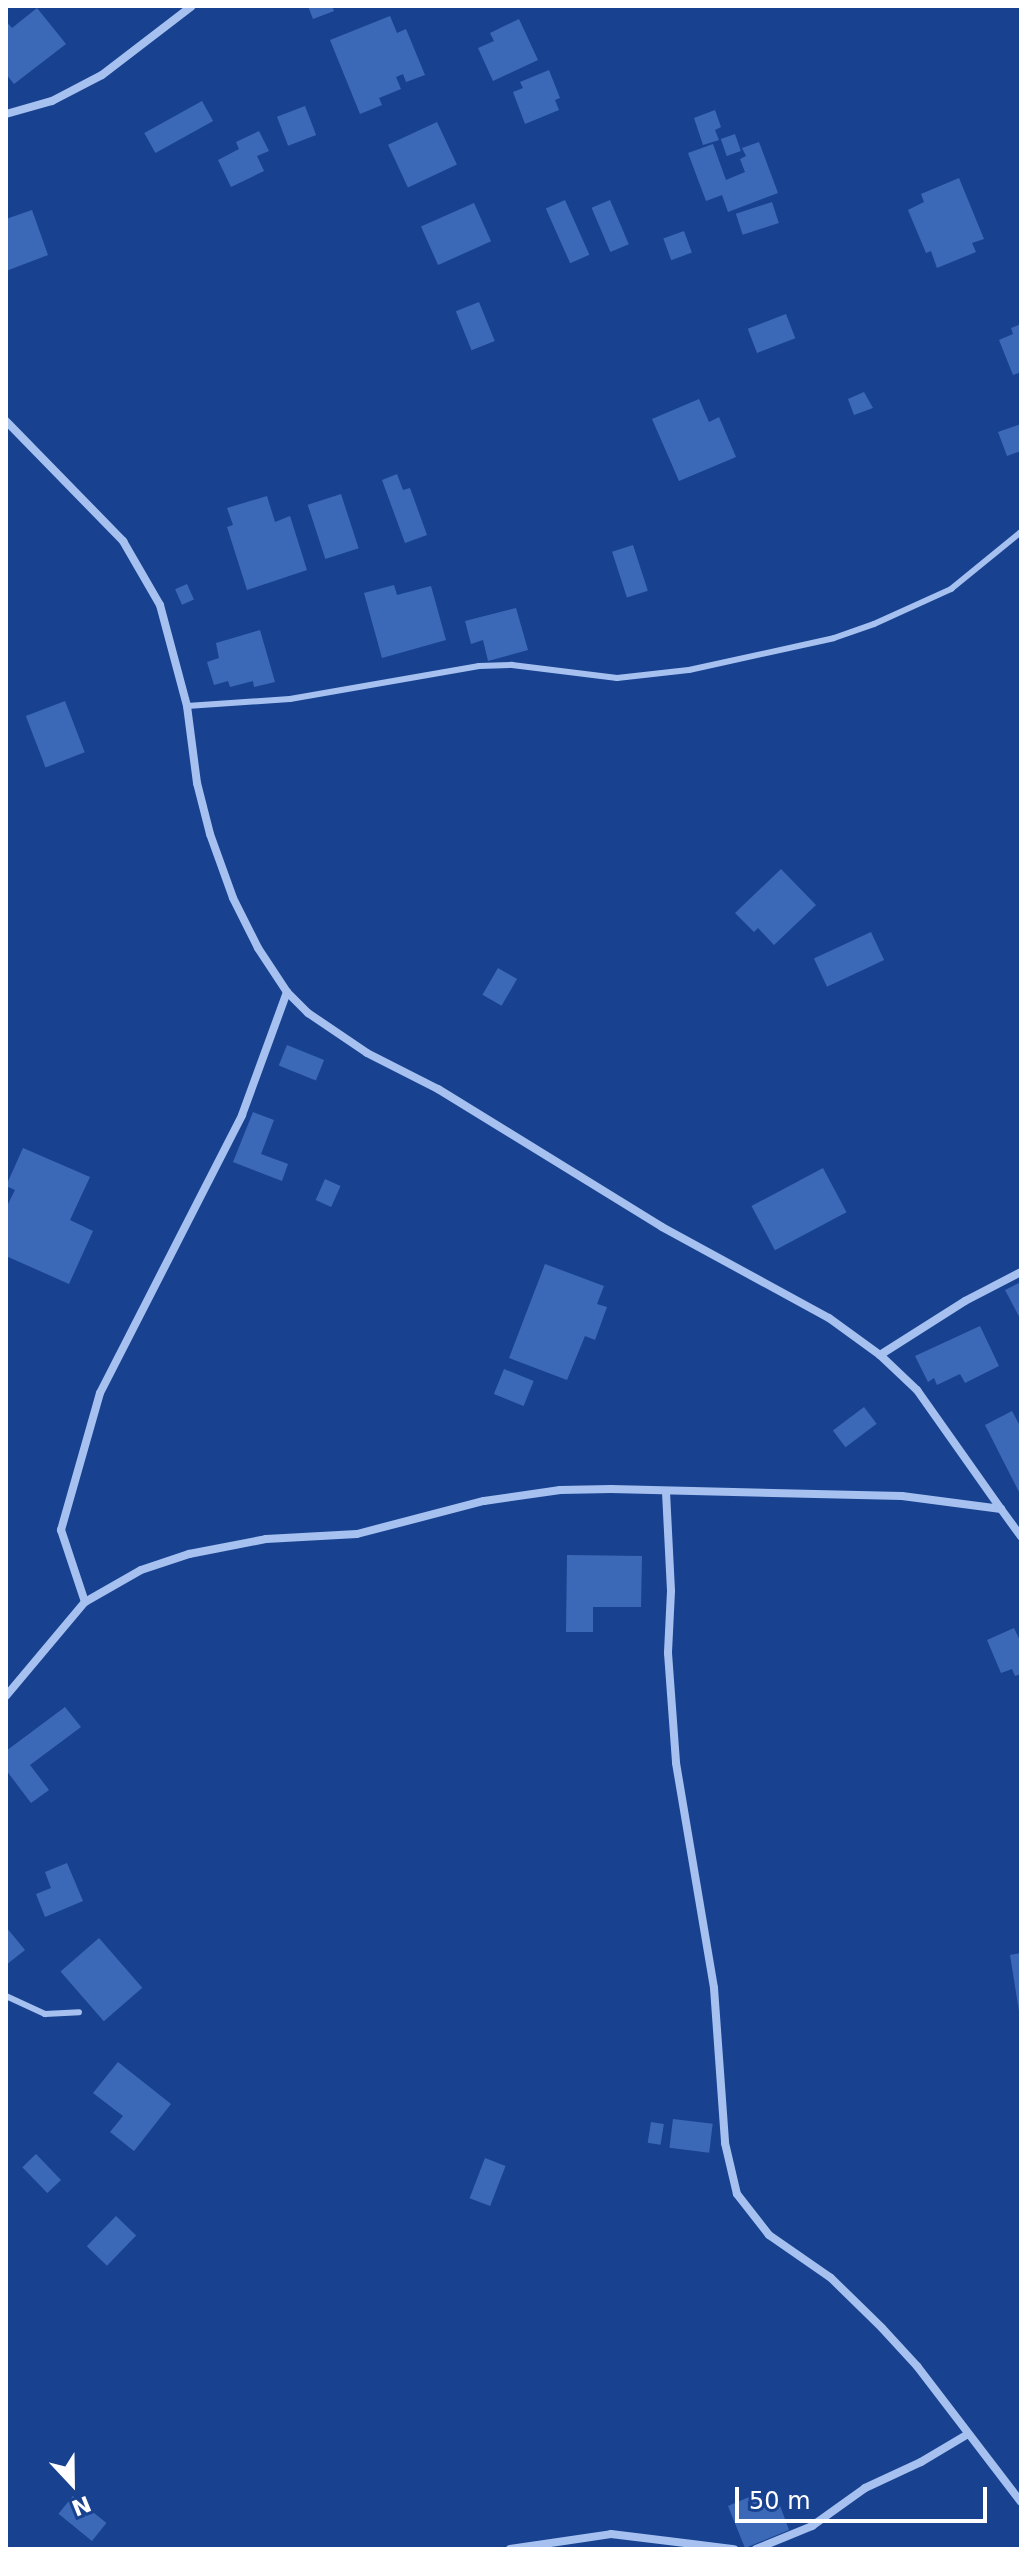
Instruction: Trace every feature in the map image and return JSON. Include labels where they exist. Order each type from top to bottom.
[{"type":"street","points":[[6,114],[52,101],[102,75],[192,6]]},
{"type":"street","points":[[6,421],[101,517],[144,574],[171,638],[187,706],[197,783],[219,860],[233,898],[258,948],[287,992],[308,1013],[367,1053],[438,1089],[662,1227],[829,1318],[880,1355],[917,1390],[1021,1537]]},
{"type":"street","points":[[85,1602],[61,1530],[100,1393],[242,1115],[287,992]]},
{"type":"street","points":[[880,1355],[965,1301],[1021,1272]]},
{"type":"street","points":[[6,1696],[85,1602],[141,1570],[189,1554],[266,1539],[357,1534],[484,1501],[560,1490],[902,1496],[1001,1509]]},
{"type":"street","points":[[666,1492],[671,1591],[668,1653],[676,1763],[714,1988],[725,2143],[737,2194],[769,2235],[831,2278],[882,2328],[917,2366],[1021,2502]]},
{"type":"street","points":[[756,2549],[812,2526],[865,2488],[921,2462],[968,2434]]},
{"type":"street","points":[[510,2549],[611,2534],[734,2549]]},
{"type":"lane","points":[[187,706],[290,699],[479,666],[512,665],[617,678],[689,670],[834,638],[898,615],[951,589],[1021,532]]},
{"type":"lane","points":[[6,1996],[45,2014],[79,2012]]},
{"type":"building","points":[[308,6],[332,6],[334,11],[313,19]]},
{"type":"building","points":[[37,8],[66,44],[14,84],[6,74],[6,21],[12,28]]},
{"type":"building","points":[[390,16],[397,33],[406,29],[425,75],[406,82],[403,74],[396,77],[401,89],[379,98],[382,105],[360,114],[330,40]]},
{"type":"building","points":[[519,19],[538,60],[493,81],[478,48],[494,41],[490,33]]},
{"type":"building","points":[[549,70],[560,98],[555,100],[559,110],[525,124],[513,92],[523,88],[520,82]]},
{"type":"building","points":[[202,101],[213,121],[155,153],[144,133]]},
{"type":"building","points":[[305,106],[316,135],[288,146],[277,117]]},
{"type":"building","points":[[715,110],[721,127],[715,130],[719,140],[703,145],[694,118]]},
{"type":"building","points":[[437,122],[457,165],[408,187],[388,145]]},
{"type":"building","points":[[259,131],[269,151],[257,156],[264,171],[231,187],[218,160],[239,149],[236,142]]},
{"type":"building","points":[[735,134],[741,151],[727,156],[721,139]]},
{"type":"building","points":[[759,142],[778,193],[728,212],[722,195],[706,201],[688,153],[713,144],[726,180],[745,172],[740,159],[746,156],[742,148]]},
{"type":"building","points":[[959,178],[984,239],[972,243],[976,252],[937,268],[931,251],[926,253],[908,210],[924,202],[921,194]]},
{"type":"building","points":[[565,200],[589,255],[570,263],[546,209]]},
{"type":"building","points":[[610,200],[629,244],[610,252],[592,208]]},
{"type":"building","points":[[772,202],[779,223],[743,235],[736,214]]},
{"type":"building","points":[[474,203],[491,241],[438,265],[421,227]]},
{"type":"building","points":[[32,210],[48,255],[6,271],[6,219]]},
{"type":"building","points":[[684,231],[692,253],[671,260],[663,239]]},
{"type":"building","points":[[479,302],[495,341],[472,350],[456,311]]},
{"type":"building","points":[[786,314],[795,338],[757,353],[748,329]]},
{"type":"building","points":[[1021,324],[1021,372],[1013,375],[999,340],[1013,334],[1011,328]]},
{"type":"building","points":[[864,392],[873,408],[854,415],[848,399]]},
{"type":"building","points":[[699,399],[709,422],[719,417],[736,457],[679,481],[652,419]]},
{"type":"building","points":[[1021,424],[1021,451],[1007,456],[998,432]]},
{"type":"building","points":[[397,474],[403,490],[410,488],[427,535],[405,543],[382,480]]},
{"type":"building","points":[[341,494],[359,548],[325,559],[308,505]]},
{"type":"building","points":[[267,496],[275,522],[290,516],[307,570],[247,590],[227,527],[233,525],[227,508]]},
{"type":"building","points":[[633,545],[648,591],[627,597],[612,552]]},
{"type":"building","points":[[187,584],[194,600],[182,605],[175,589]]},
{"type":"building","points":[[394,585],[397,595],[431,586],[446,640],[382,658],[364,593]]},
{"type":"building","points":[[516,608],[528,650],[488,661],[483,640],[471,644],[465,621]]},
{"type":"building","points":[[260,630],[275,682],[254,687],[253,681],[230,687],[228,681],[214,685],[207,662],[219,658],[216,643]]},
{"type":"building","points":[[65,701],[85,752],[45,767],[26,716]]},
{"type":"building","points":[[781,869],[816,905],[774,945],[758,928],[754,932],[735,913]]},
{"type":"building","points":[[871,932],[884,960],[827,987],[814,959]]},
{"type":"building","points":[[498,968],[517,979],[502,1006],[482,995]]},
{"type":"building","points":[[287,1045],[324,1060],[316,1080],[279,1065]]},
{"type":"building","points":[[253,1112],[274,1120],[261,1154],[288,1164],[282,1181],[233,1162]]},
{"type":"building","points":[[23,1148],[90,1177],[70,1220],[93,1231],[69,1284],[6,1256],[6,1208],[15,1190],[6,1186]]},
{"type":"building","points":[[823,1168],[846,1212],[775,1250],[751,1206]]},
{"type":"building","points":[[325,1179],[341,1186],[331,1207],[316,1200]]},
{"type":"building","points":[[545,1264],[604,1286],[597,1304],[607,1307],[595,1340],[585,1336],[567,1380],[509,1358]]},
{"type":"building","points":[[1021,1282],[1021,1320],[1005,1290]]},
{"type":"building","points":[[980,1326],[999,1366],[965,1383],[960,1374],[937,1385],[934,1378],[928,1382],[915,1356]]},
{"type":"building","points":[[504,1369],[534,1381],[524,1406],[494,1394]]},
{"type":"building","points":[[864,1407],[877,1424],[845,1447],[833,1430]]},
{"type":"building","points":[[1012,1411],[1021,1428],[1019,1492],[985,1425]]},
{"type":"building","points":[[567,1555],[642,1556],[641,1607],[593,1607],[593,1632],[566,1632]]},
{"type":"building","points":[[1014,1628],[1021,1643],[1021,1674],[1015,1676],[1012,1669],[1001,1673],[987,1640]]},
{"type":"building","points":[[65,1707],[81,1727],[30,1765],[49,1790],[31,1803],[6,1770],[6,1751]]},
{"type":"building","points":[[67,1863],[83,1901],[45,1917],[36,1894],[51,1888],[45,1872]]},
{"type":"building","points":[[6,1927],[25,1950],[6,1965]]},
{"type":"building","points":[[99,1938],[142,1988],[104,2021],[61,1971]]},
{"type":"building","points":[[1021,1953],[1021,2011],[1019,2011],[1010,1955]]},
{"type":"building","points":[[118,2062],[171,2104],[134,2151],[110,2132],[123,2116],[93,2093]]},
{"type":"building","points":[[673,2119],[713,2124],[709,2153],[669,2148]]},
{"type":"building","points":[[651,2122],[664,2124],[661,2145],[648,2143]]},
{"type":"building","points":[[36,2154],[61,2180],[47,2193],[22,2167]]},
{"type":"building","points":[[485,2158],[506,2166],[490,2206],[470,2198]]},
{"type":"building","points":[[116,2216],[136,2235],[107,2266],[87,2246]]},
{"type":"building","points":[[761,2492],[767,2507],[779,2503],[789,2530],[745,2548],[728,2506]]},
{"type":"building","points":[[73,2496],[106,2523],[92,2541],[59,2514]]}]
